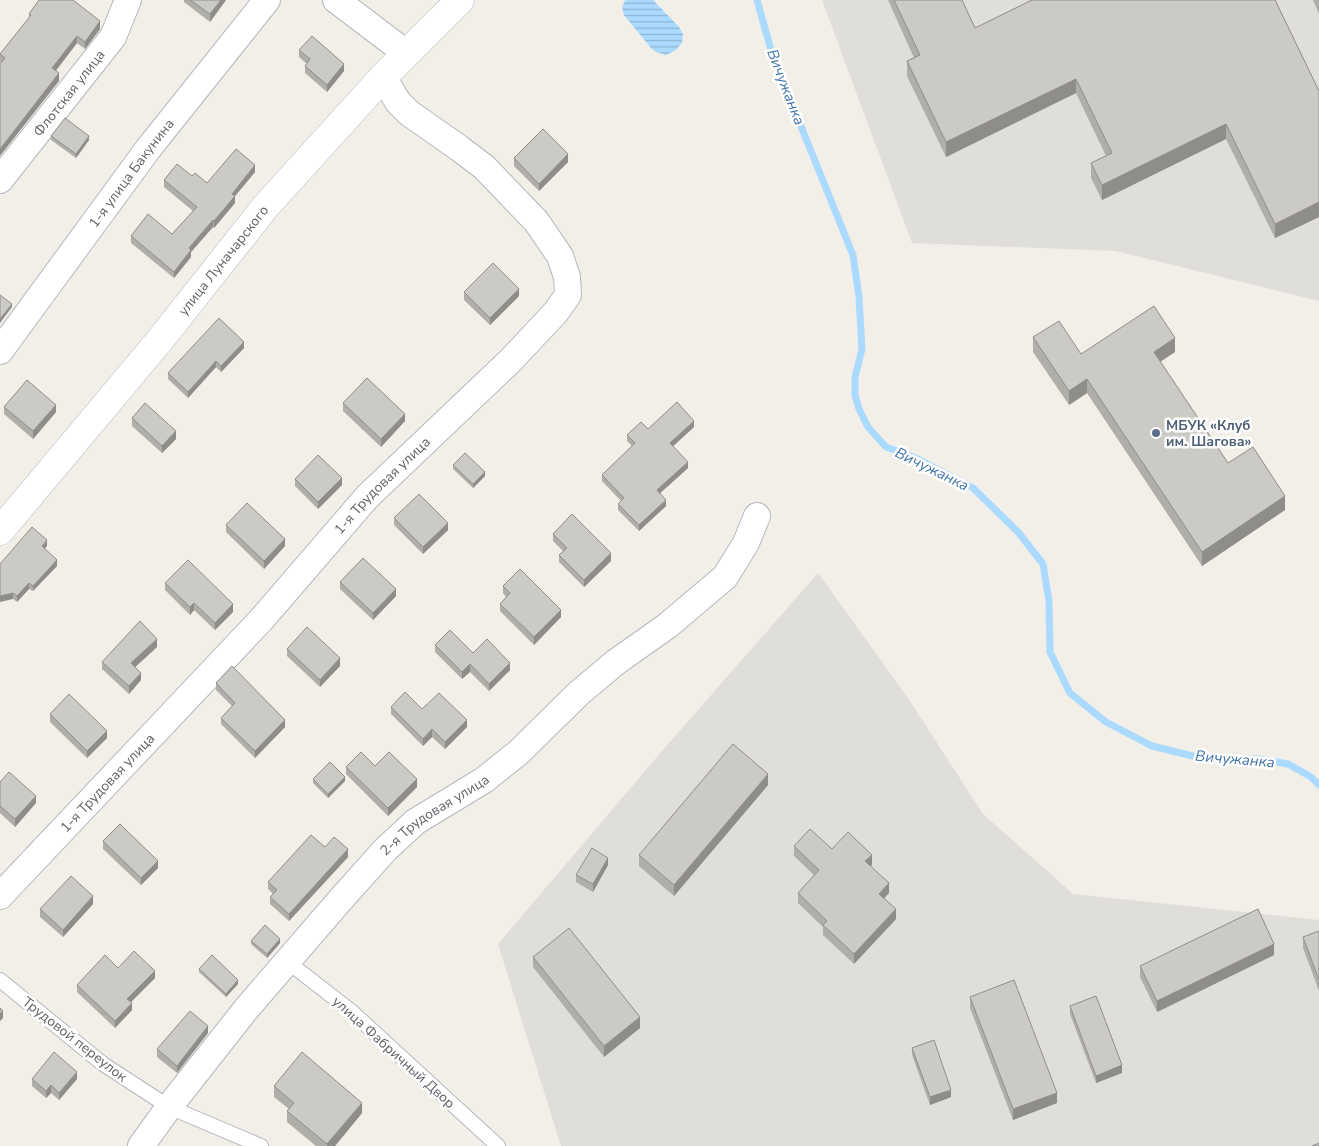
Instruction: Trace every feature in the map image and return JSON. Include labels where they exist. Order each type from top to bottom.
[{"type":"main road","name":"улица Луначарского","points":[[0,531],[160,340],[266,206],[383,77],[460,0]]},
{"type":"street","name":"Флотская улица","points":[[0,180],[114,37],[128,0]]},
{"type":"street","name":"1-я улица Бакунина","points":[[0,351],[148,149],[268,0]]},
{"type":"street","points":[[336,0],[406,53]]},
{"type":"street","name":"1-я Трудовая улица","points":[[0,896],[261,620],[367,497],[510,361],[556,312],[568,295],[567,277],[560,256],[536,221],[484,167],[409,113],[398,102],[383,77]]},
{"type":"street","name":"2-я Трудовая улица","points":[[141,1146],[168,1107],[247,1008],[385,850],[416,822],[484,780],[519,752],[579,694],[616,662],[681,615],[725,577],[746,543],[757,516]]},
{"type":"lane","name":"улица Фабричный Двор","points":[[288,962],[351,1011],[498,1146]]},
{"type":"lane","name":"Трудовой переулок","points":[[0,980],[103,1064],[168,1107],[261,1146]]},
{"type":"shaded area","points":[[822,0],[1319,0],[1319,301],[1116,251],[912,243]]},
{"type":"shaded area","points":[[818,573],[906,695],[983,814],[1073,894],[1319,920],[1319,1146],[561,1146],[498,944],[662,751]]},
{"type":"water","points":[[625,0],[653,0],[679,27],[683,34],[682,43],[676,50],[666,55],[656,52],[651,48],[624,15],[622,8]]},
{"type":"building","points":[[39,0],[73,0],[100,21],[85,42],[77,36],[52,68],[59,73],[0,149],[0,64],[5,58],[0,54],[31,15],[29,14]]},
{"type":"building","points":[[190,0],[221,0],[210,14]]},
{"type":"building","points":[[894,0],[962,0],[975,28],[1032,0],[1275,0],[1319,91],[1319,202],[1275,224],[1226,124],[1102,185],[1091,163],[1112,153],[1076,79],[946,142],[907,61],[920,55]]},
{"type":"building","points":[[312,36],[344,64],[327,85],[305,66],[310,59],[299,50]]},
{"type":"building","points":[[65,118],[89,136],[76,154],[51,136]]},
{"type":"building","points":[[543,129],[568,154],[539,184],[514,158]]},
{"type":"building","points":[[236,149],[255,165],[232,194],[235,196],[189,248],[191,250],[174,272],[131,236],[148,214],[172,234],[197,207],[164,180],[177,164],[192,176],[195,173],[207,183]]},
{"type":"building","points":[[493,263],[519,289],[490,318],[464,292]]},
{"type":"building","points":[[0,295],[12,304],[0,319]]},
{"type":"building","name":"МБУК «Клуб им. Шагова»","points":[[1154,306],[1175,338],[1154,352],[1228,463],[1253,447],[1285,496],[1202,552],[1087,379],[1069,391],[1033,337],[1059,321],[1081,354]]},
{"type":"building","points":[[219,318],[244,342],[221,366],[216,361],[188,392],[168,373]]},
{"type":"building","points":[[367,378],[405,414],[381,439],[343,403]]},
{"type":"building","points":[[27,380],[56,405],[33,431],[4,407]]},
{"type":"building","points":[[677,402],[694,421],[670,443],[688,462],[657,490],[666,500],[639,525],[618,504],[624,498],[602,475],[635,443],[627,435],[641,422],[648,429]]},
{"type":"building","points":[[145,403],[176,431],[162,446],[132,418]]},
{"type":"building","points":[[465,453],[485,472],[473,484],[453,465]]},
{"type":"building","points":[[318,455],[342,478],[318,502],[295,479]]},
{"type":"building","points":[[419,494],[448,523],[423,547],[394,518]]},
{"type":"building","points":[[247,503],[285,539],[264,561],[226,525]]},
{"type":"building","points":[[572,514],[611,553],[584,580],[559,555],[567,548],[553,534]]},
{"type":"building","points":[[32,527],[47,540],[42,546],[57,560],[33,586],[29,583],[17,596],[13,593],[0,596],[0,564]]},
{"type":"building","points":[[363,558],[396,589],[373,613],[340,582]]},
{"type":"building","points":[[188,560],[233,604],[215,623],[194,603],[190,607],[165,583]]},
{"type":"building","points":[[520,569],[561,610],[534,637],[500,604],[510,593],[503,586]]},
{"type":"building","points":[[140,621],[157,639],[131,663],[141,673],[129,686],[102,662]]},
{"type":"building","points":[[307,627],[340,658],[320,680],[287,649]]},
{"type":"building","points":[[450,630],[473,653],[487,639],[510,663],[489,684],[470,664],[462,672],[435,645]]},
{"type":"building","points":[[232,666],[285,720],[255,751],[221,718],[235,703],[216,683]]},
{"type":"building","points":[[405,692],[422,709],[439,693],[467,720],[445,742],[432,729],[423,739],[391,707]]},
{"type":"building","points":[[69,694],[107,731],[87,751],[50,714]]},
{"type":"building","points":[[733,744],[768,774],[674,885],[639,855]]},
{"type":"building","points":[[361,752],[375,766],[389,752],[417,779],[388,808],[346,767]]},
{"type":"building","points":[[330,762],[345,777],[328,794],[313,779]]},
{"type":"building","points":[[9,772],[36,796],[15,819],[0,806],[0,782]]},
{"type":"building","points":[[120,824],[158,861],[141,878],[103,841]]},
{"type":"building","points":[[810,829],[832,849],[848,832],[872,855],[865,861],[889,883],[879,894],[896,909],[854,954],[823,925],[827,921],[798,893],[819,870],[794,846]]},
{"type":"building","points":[[311,835],[325,847],[334,837],[348,849],[289,914],[270,897],[277,890],[268,882]]},
{"type":"building","points":[[592,848],[608,858],[593,884],[576,875]]},
{"type":"building","points":[[71,876],[93,896],[63,930],[40,909]]},
{"type":"building","points":[[1258,909],[1274,944],[1157,1001],[1140,966]]},
{"type":"building","points":[[265,925],[280,939],[267,954],[251,941]]},
{"type":"building","points":[[569,928],[640,1017],[604,1046],[533,957]]},
{"type":"building","points":[[1319,931],[1319,980],[1303,937]]},
{"type":"building","points":[[134,951],[155,971],[127,999],[132,1003],[115,1021],[77,985],[105,955],[118,968]]},
{"type":"building","points":[[212,955],[238,980],[226,994],[199,969]]},
{"type":"building","points":[[1014,980],[1057,1093],[1013,1109],[970,997]]},
{"type":"building","points":[[1096,996],[1122,1065],[1096,1076],[1070,1006]]},
{"type":"building","points":[[190,1011],[208,1026],[177,1066],[157,1049]]},
{"type":"building","points":[[934,1040],[951,1090],[930,1097],[912,1048]]},
{"type":"building","points":[[54,1052],[77,1072],[59,1093],[51,1085],[46,1091],[32,1079]]},
{"type":"building","points":[[302,1052],[362,1103],[327,1144],[287,1111],[294,1103],[274,1086]]},
{"type":"waterway","name":"Вичужанка","points":[[757,0],[773,57],[853,255],[859,297],[862,349],[855,377],[855,395],[859,409],[868,427],[886,447],[916,458],[973,488],[1018,532],[1043,564],[1049,601],[1050,652],[1070,693],[1106,722],[1152,746],[1201,758],[1259,759],[1288,764],[1311,777],[1319,785]]},
{"type":"place","name":"МБУК «Клуб им. Шагова»","points":[[1156,433]]}]
